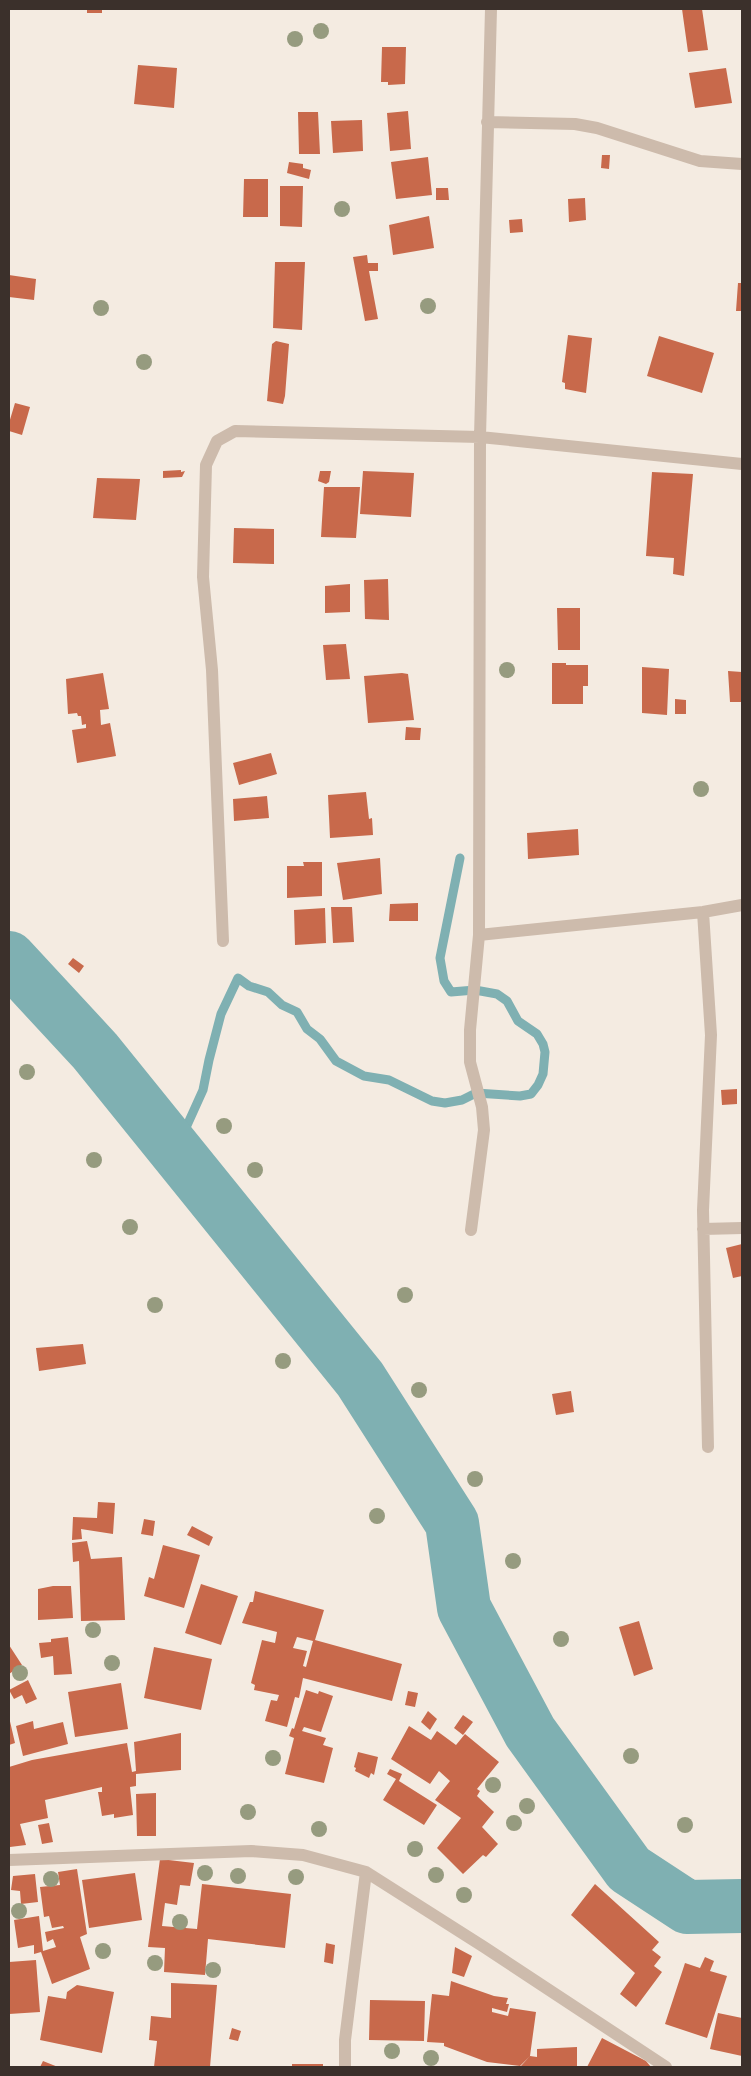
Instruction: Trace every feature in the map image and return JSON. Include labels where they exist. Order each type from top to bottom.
[{"type":"street","points":[[470,1230],[484,1130],[482,1107],[470,1062],[470,1030],[479,935],[480,437],[491,9]]},
{"type":"street","points":[[487,122],[575,124],[597,128],[700,161],[742,164]]},
{"type":"street","points":[[223,941],[212,670],[203,577],[206,465],[217,441],[235,431],[480,437],[742,464]]},
{"type":"street","points":[[479,935],[704,912],[742,905]]},
{"type":"street","points":[[704,912],[711,1035],[702,1210],[708,1447]]},
{"type":"street","points":[[703,1229],[742,1228]]},
{"type":"street","points":[[9,1860],[251,1851],[303,1855],[366,1872],[666,2067]]},
{"type":"street","points":[[345,2067],[346,2040],[366,1872]]},
{"type":"building","points":[[87,9],[102,9],[102,13],[87,13]]},
{"type":"building","points":[[682,9],[702,9],[708,50],[688,52]]},
{"type":"building","points":[[382,47],[406,47],[405,84],[388,85],[388,82],[381,82]]},
{"type":"building","points":[[138,65],[177,68],[174,108],[134,104]]},
{"type":"building","points":[[726,68],[732,103],[695,108],[689,73]]},
{"type":"building","points":[[408,111],[411,149],[390,151],[387,113]]},
{"type":"building","points":[[298,112],[318,112],[320,154],[299,154]]},
{"type":"building","points":[[362,120],[363,151],[333,153],[331,121]]},
{"type":"building","points":[[602,155],[610,155],[609,169],[601,168]]},
{"type":"building","points":[[428,157],[432,195],[396,199],[391,162]]},
{"type":"building","points":[[289,162],[303,164],[303,168],[311,170],[309,179],[287,173]]},
{"type":"building","points":[[244,179],[268,179],[268,217],[243,217]]},
{"type":"building","points":[[280,186],[303,186],[302,227],[280,226]]},
{"type":"building","points":[[436,188],[448,188],[449,200],[436,200]]},
{"type":"building","points":[[585,198],[586,220],[569,222],[568,199]]},
{"type":"building","points":[[429,216],[434,248],[393,255],[389,225]]},
{"type":"building","points":[[522,219],[523,232],[510,233],[509,220]]},
{"type":"building","points":[[367,255],[368,263],[378,263],[378,271],[369,271],[378,319],[365,321],[353,257]]},
{"type":"building","points":[[275,262],[305,262],[302,330],[273,328]]},
{"type":"building","points":[[9,275],[36,279],[34,300],[9,297]]},
{"type":"building","points":[[738,283],[742,283],[742,311],[736,311]]},
{"type":"building","points":[[568,335],[592,338],[586,393],[565,389],[565,383],[562,382]]},
{"type":"building","points":[[659,336],[714,353],[702,393],[647,376]]},
{"type":"building","points":[[276,341],[289,344],[283,404],[267,401],[272,344]]},
{"type":"building","points":[[15,403],[30,407],[22,435],[9,431],[9,423]]},
{"type":"building","points":[[181,470],[181,472],[185,471],[182,477],[163,478],[163,471]]},
{"type":"building","points":[[320,471],[331,471],[329,482],[326,484],[318,481]]},
{"type":"building","points":[[363,471],[414,473],[411,517],[360,514]]},
{"type":"building","points":[[652,472],[693,474],[684,576],[673,574],[674,558],[646,556]]},
{"type":"building","points":[[97,478],[140,479],[136,520],[93,518]]},
{"type":"building","points":[[324,487],[360,487],[356,538],[321,537]]},
{"type":"building","points":[[234,528],[274,529],[274,564],[233,563]]},
{"type":"building","points":[[388,579],[389,620],[365,619],[364,580]]},
{"type":"building","points":[[350,584],[350,612],[325,613],[325,586]]},
{"type":"building","points":[[557,608],[580,608],[580,650],[558,650]]},
{"type":"building","points":[[346,644],[350,679],[326,680],[323,645]]},
{"type":"building","points":[[552,663],[588,665],[588,686],[583,686],[583,704],[552,704]]},
{"type":"building","points":[[642,667],[669,669],[667,715],[642,713]]},
{"type":"building","points":[[728,671],[742,672],[742,702],[730,702]]},
{"type":"building","points":[[103,673],[109,709],[100,710],[101,725],[110,723],[116,756],[77,763],[72,730],[86,728],[86,724],[82,725],[81,716],[78,716],[77,713],[68,714],[66,679]]},
{"type":"building","points":[[408,674],[414,720],[368,723],[364,676]]},
{"type":"building","points":[[675,699],[686,700],[686,714],[675,714]]},
{"type":"building","points":[[406,727],[421,728],[420,740],[405,740]]},
{"type":"building","points":[[271,753],[277,774],[239,785],[233,763]]},
{"type":"building","points":[[366,792],[369,819],[372,818],[373,835],[330,838],[328,795]]},
{"type":"building","points":[[267,796],[269,818],[234,821],[233,799]]},
{"type":"building","points":[[578,829],[579,855],[528,859],[527,833]]},
{"type":"building","points":[[380,858],[382,894],[343,900],[337,863]]},
{"type":"building","points":[[303,862],[322,862],[322,896],[287,898],[287,866],[304,866]]},
{"type":"building","points":[[418,903],[418,921],[389,921],[390,904]]},
{"type":"building","points":[[331,907],[352,907],[354,942],[333,943]]},
{"type":"building","points":[[325,908],[326,943],[295,945],[294,910]]},
{"type":"building","points":[[73,958],[84,966],[79,973],[68,964]]},
{"type":"building","points":[[737,1089],[737,1104],[722,1105],[721,1090]]},
{"type":"building","points":[[742,1244],[742,1276],[733,1278],[726,1248]]},
{"type":"building","points":[[83,1344],[86,1364],[39,1371],[36,1348]]},
{"type":"building","points":[[571,1391],[574,1412],[556,1415],[552,1394]]},
{"type":"building","points":[[98,1502],[115,1503],[113,1534],[81,1529],[82,1539],[72,1540],[73,1517],[97,1518]]},
{"type":"building","points":[[144,1519],[155,1521],[153,1536],[141,1534]]},
{"type":"building","points":[[192,1526],[213,1537],[209,1546],[187,1535]]},
{"type":"building","points":[[87,1541],[91,1559],[122,1557],[125,1620],[81,1621],[79,1561],[73,1562],[72,1543]]},
{"type":"building","points":[[163,1545],[200,1555],[184,1608],[144,1596],[149,1577],[154,1579]]},
{"type":"building","points":[[201,1584],[238,1596],[221,1645],[185,1633]]},
{"type":"building","points":[[53,1586],[71,1586],[73,1618],[38,1620],[38,1589]]},
{"type":"building","points":[[255,1591],[324,1610],[315,1640],[402,1664],[392,1701],[303,1678],[299,1698],[295,1697],[287,1727],[265,1721],[271,1700],[277,1701],[279,1695],[254,1690],[255,1685],[251,1683],[262,1640],[275,1643],[277,1632],[242,1623],[250,1602],[253,1602]],"holes":[[[297,1637],[313,1641],[306,1667],[303,1666],[307,1651],[293,1648]]]},
{"type":"building","points":[[639,1621],[653,1669],[634,1676],[619,1627]]},
{"type":"building","points":[[68,1637],[72,1674],[54,1675],[53,1656],[41,1658],[39,1643]]},
{"type":"building","points":[[9,1645],[22,1665],[9,1674]]},
{"type":"building","points":[[154,1647],[212,1659],[201,1710],[144,1698]]},
{"type":"building","points":[[28,1680],[37,1699],[26,1704],[22,1695],[14,1699],[9,1690]]},
{"type":"building","points":[[121,1683],[128,1729],[75,1737],[68,1692]]},
{"type":"building","points":[[306,1690],[318,1694],[319,1691],[333,1696],[321,1732],[304,1727],[302,1731],[326,1738],[323,1745],[333,1748],[324,1783],[285,1774],[294,1738],[289,1736],[292,1728],[294,1729]]},
{"type":"building","points":[[408,1691],[418,1693],[415,1707],[405,1705]]},
{"type":"building","points":[[428,1711],[437,1719],[430,1730],[421,1722]]},
{"type":"building","points":[[463,1715],[473,1722],[463,1735],[454,1728]]},
{"type":"building","points":[[9,1717],[15,1743],[9,1745]]},
{"type":"building","points":[[33,1721],[34,1729],[63,1722],[68,1744],[23,1756],[16,1726]]},
{"type":"building","points":[[409,1726],[431,1740],[437,1731],[456,1745],[465,1734],[499,1762],[477,1789],[480,1791],[477,1796],[494,1812],[482,1827],[498,1844],[486,1857],[483,1855],[463,1874],[437,1848],[461,1818],[435,1800],[450,1781],[439,1771],[430,1784],[391,1759]]},
{"type":"building","points":[[181,1733],[181,1770],[136,1774],[136,1786],[130,1787],[133,1815],[114,1818],[114,1814],[102,1816],[98,1792],[102,1792],[102,1787],[45,1800],[48,1818],[20,1824],[26,1845],[10,1847],[9,1767],[32,1760],[127,1743],[132,1772],[136,1771],[134,1742]]},
{"type":"building","points":[[358,1752],[378,1757],[374,1775],[371,1773],[369,1778],[355,1771],[356,1768],[354,1767]]},
{"type":"building","points":[[390,1769],[402,1774],[399,1781],[437,1805],[424,1825],[383,1800],[396,1779],[387,1774]]},
{"type":"building","points":[[156,1793],[156,1836],[137,1836],[136,1794]]},
{"type":"building","points":[[49,1823],[53,1842],[42,1844],[38,1825]]},
{"type":"building","points":[[160,1859],[194,1863],[190,1886],[180,1885],[177,1905],[165,1903],[162,1926],[197,1929],[202,1884],[291,1894],[285,1948],[208,1939],[205,1975],[164,1972],[165,1948],[148,1947]]},
{"type":"building","points":[[77,1869],[87,1934],[80,1937],[90,1969],[52,1984],[41,1952],[34,1954],[34,1945],[18,1948],[14,1920],[39,1916],[43,1951],[56,1947],[53,1939],[47,1942],[45,1932],[64,1928],[63,1926],[52,1928],[49,1916],[44,1917],[40,1887],[60,1885],[58,1872]]},
{"type":"building","points":[[135,1873],[142,1920],[89,1928],[82,1880]]},
{"type":"building","points":[[35,1874],[38,1902],[21,1904],[20,1891],[11,1890],[13,1876]]},
{"type":"building","points":[[595,1884],[659,1942],[652,1950],[661,1957],[654,1966],[662,1972],[636,2007],[620,1994],[635,1973],[571,1915]]},
{"type":"building","points":[[326,1943],[335,1945],[333,1964],[324,1962]]},
{"type":"building","points":[[455,1947],[472,1956],[464,1977],[452,1973]]},
{"type":"building","points":[[705,1957],[714,1961],[710,1971],[727,1976],[707,2038],[665,2024],[685,1963],[700,1968]]},
{"type":"building","points":[[36,1960],[40,2012],[9,2014],[9,1962]]},
{"type":"building","points":[[451,1981],[494,1996],[508,1998],[506,2004],[509,2004],[507,2012],[492,2008],[492,2012],[508,2016],[510,2008],[536,2012],[530,2056],[520,2066],[487,2062],[444,2046],[444,2043],[427,2042],[432,1994],[449,1996]]},
{"type":"building","points":[[171,1983],[217,1985],[210,2067],[154,2067],[157,2041],[149,2040],[151,2016],[171,2018]]},
{"type":"building","points":[[77,1985],[114,1992],[102,2053],[40,2040],[48,1996],[66,1999],[67,1992]]},
{"type":"building","points":[[370,2000],[425,2001],[424,2041],[369,2040]]},
{"type":"building","points":[[718,2013],[742,2018],[742,2056],[710,2049]]},
{"type":"building","points":[[232,2028],[241,2031],[238,2041],[229,2039]]},
{"type":"building","points":[[602,2038],[646,2061],[651,2067],[587,2067]]},
{"type":"building","points":[[577,2047],[577,2067],[520,2067],[530,2056],[537,2057],[537,2049]]},
{"type":"building","points":[[43,2061],[58,2067],[40,2067]]},
{"type":"building","points":[[292,2064],[323,2064],[323,2067],[292,2067]]},
{"type":"waterway","points":[[175,1152],[203,1090],[221,1014],[238,978],[249,986],[268,992],[282,1005],[297,1012],[307,1029],[320,1039],[336,1061],[364,1076],[389,1080],[432,1101],[445,1103],[462,1100],[476,1093],[520,1096],[531,1094],[543,1074],[545,1052],[537,1034],[518,1021],[507,1001],[497,994],[475,990],[451,992],[444,981],[440,958],[460,858]]},
{"type":"waterway","points":[[9,958],[95,1051],[360,1379],[452,1523],[464,1608],[530,1732],[629,1869],[687,1907],[742,1906]]}]
